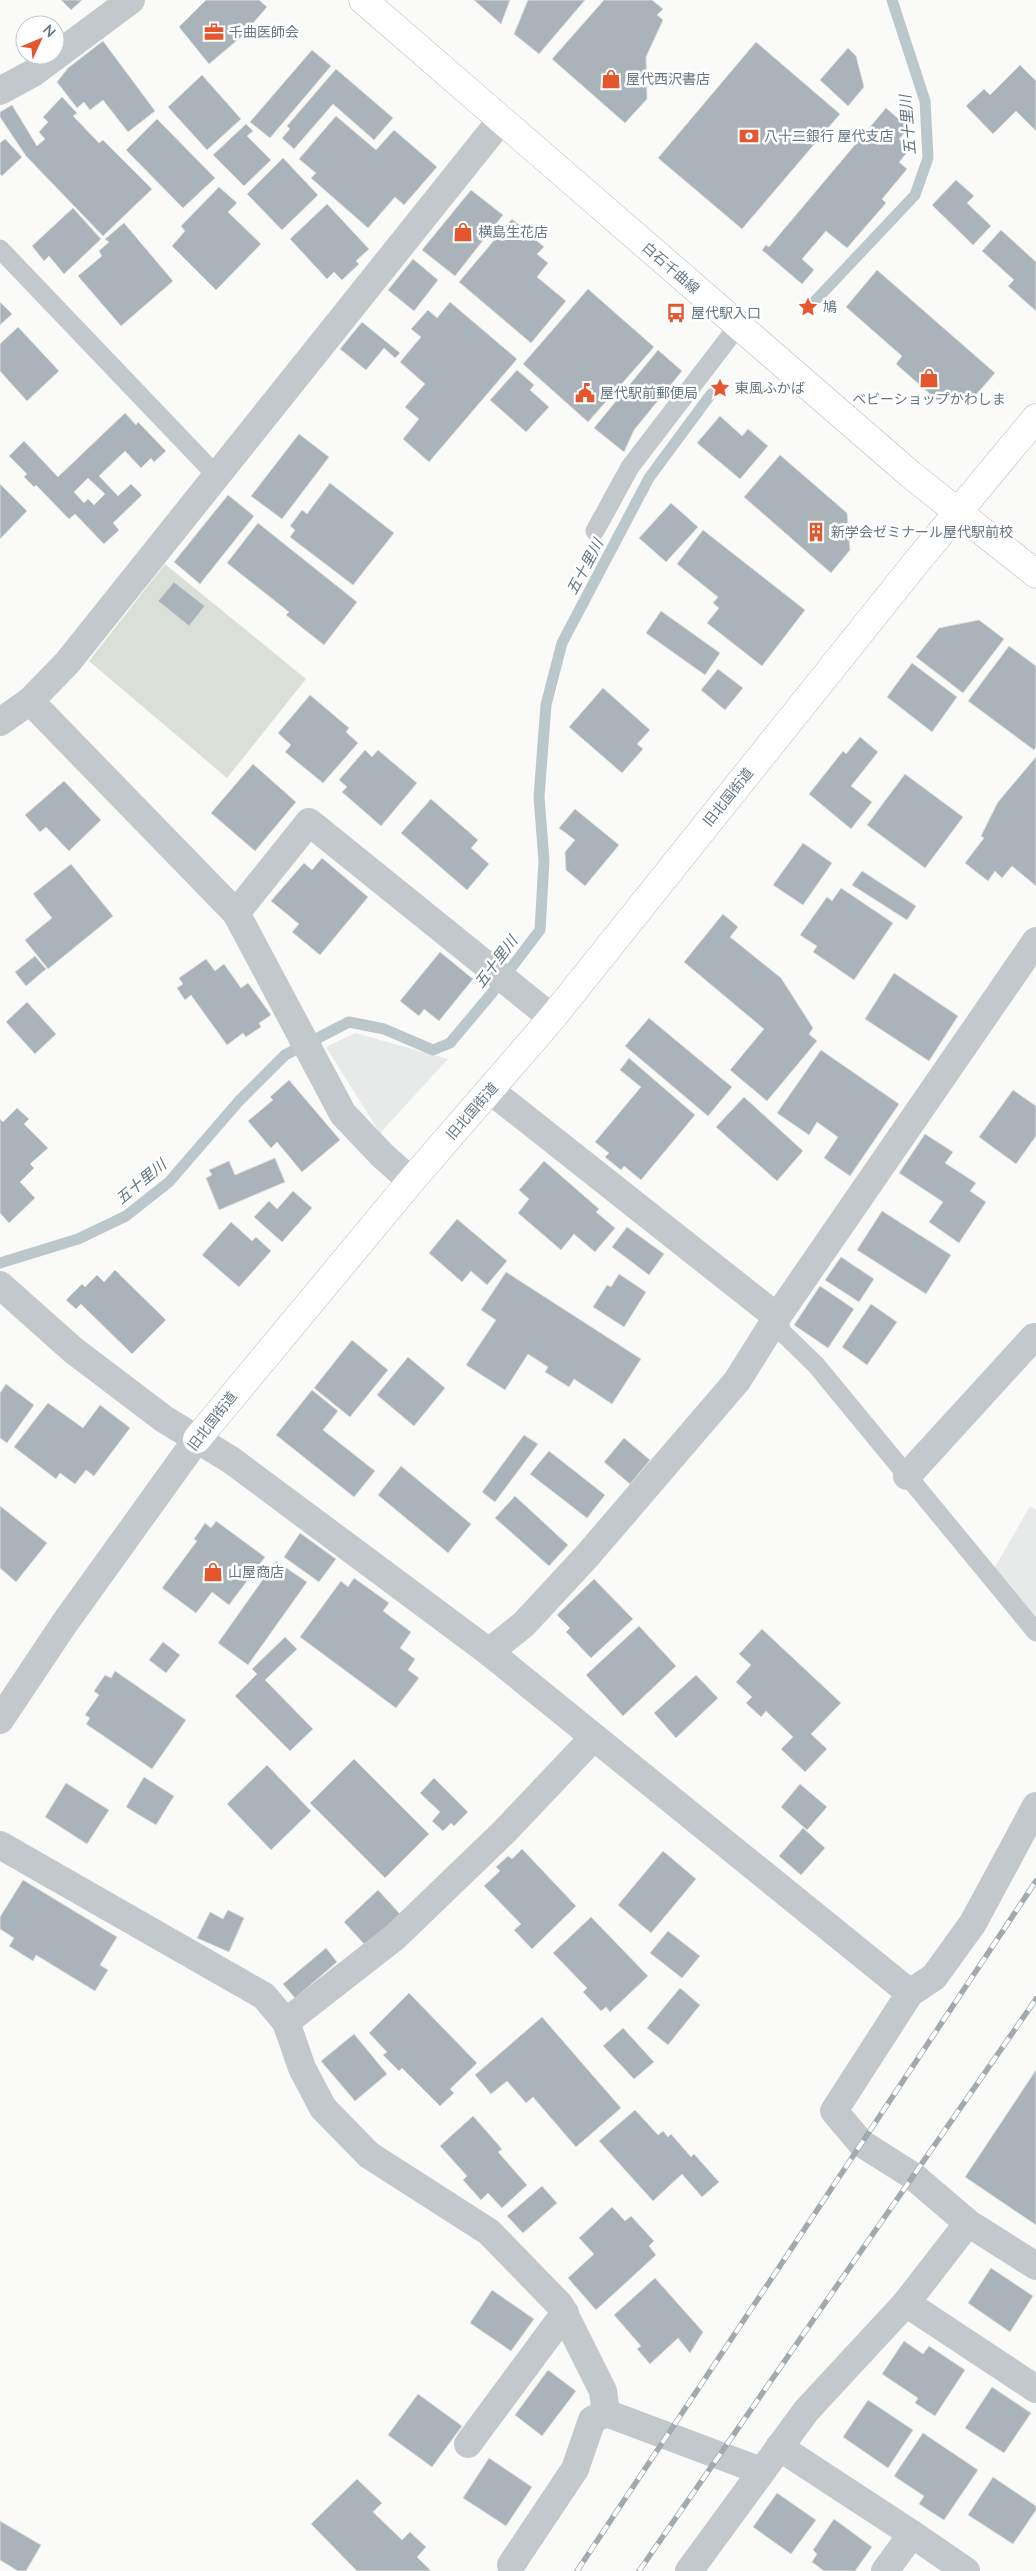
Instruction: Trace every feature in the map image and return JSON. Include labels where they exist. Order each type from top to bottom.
[{"type":"street","points":[[0,91],[33,73],[131,0]]},
{"type":"street","name":"白石千曲線","points":[[363,0],[910,474],[1036,574]]},
{"type":"street","points":[[0,722],[30,701],[67,662],[501,120]]},
{"type":"street","points":[[957,512],[1036,418]]},
{"type":"street","name":"旧北国街道","points":[[0,1720],[64,1624],[197,1439],[411,1181],[552,1018],[957,512]]},
{"type":"street","points":[[30,701],[236,913],[343,1114],[382,1155],[411,1181]]},
{"type":"street","points":[[236,913],[309,822],[552,1018]]},
{"type":"street","points":[[489,1652],[524,1624],[587,1556],[737,1381],[777,1317],[1036,941]]},
{"type":"street","points":[[490,1090],[777,1317]]},
{"type":"street","points":[[0,1285],[73,1350],[164,1418],[231,1460],[489,1652],[910,1993]]},
{"type":"street","points":[[907,1476],[1034,1337]]},
{"type":"street","points":[[286,2022],[395,1937],[506,1831],[593,1738]]},
{"type":"street","points":[[1036,1806],[973,1923],[934,1977],[910,1993],[834,2111],[861,2143],[913,2176],[968,2223],[1036,2266]]},
{"type":"street","points":[[0,1845],[264,1996],[286,2022],[302,2068],[322,2108],[369,2155],[489,2232],[560,2305],[603,2391],[606,2413]]},
{"type":"street","points":[[688,2571],[806,2411],[906,2303],[968,2223]]},
{"type":"street","points":[[906,2303],[1036,2389]]},
{"type":"street","points":[[468,2444],[565,2313]]},
{"type":"street","points":[[511,2565],[575,2469],[592,2420],[606,2413],[761,2471]]},
{"type":"street","points":[[779,2446],[966,2571]]},
{"type":"street","points":[[885,2571],[912,2534]]},
{"type":"lane","points":[[0,249],[216,475]]},
{"type":"lane","points":[[594,531],[630,467],[738,326]]},
{"type":"lane","points":[[777,1317],[782,1332],[816,1365],[1036,1632]]},
{"type":"shaded area","points":[[165,564],[306,679],[227,778],[89,661]]},
{"type":"shaded area","points":[[355,1033],[448,1059],[380,1133],[326,1047]]},
{"type":"shaded area","points":[[1030,1506],[1036,1510],[1036,1616],[994,1569]]},
{"type":"building","points":[[61,0],[82,0],[71,10]]},
{"type":"building","name":"千曲医師会","points":[[206,0],[259,0],[267,7],[241,37],[209,64],[179,27]]},
{"type":"building","points":[[474,0],[510,0],[501,24]]},
{"type":"building","points":[[528,0],[585,0],[539,54],[514,34]]},
{"type":"building","name":"屋代西沢書店","points":[[604,0],[652,0],[663,9],[657,15],[663,20],[646,57],[647,99],[625,123],[552,59]]},
{"type":"building","points":[[103,41],[155,111],[128,132],[103,100],[90,110],[84,102],[77,108],[57,82],[68,68]]},
{"type":"building","name":"八十二銀行 屋代支店","points":[[756,42],[840,114],[742,229],[658,158]]},
{"type":"building","points":[[848,48],[856,56],[864,87],[848,106],[820,80]]},
{"type":"building","points":[[312,50],[331,66],[270,138],[250,122]]},
{"type":"building","points":[[1020,65],[1036,81],[1036,131],[1016,111],[993,134],[966,106],[984,89],[990,95]]},
{"type":"building","points":[[336,69],[393,118],[374,140],[333,104],[294,149],[282,138],[290,129],[287,126]]},
{"type":"building","points":[[202,75],[241,119],[207,150],[168,107]]},
{"type":"building","points":[[62,97],[77,113],[73,116],[99,143],[103,140],[152,189],[103,236],[26,156],[0,117],[0,112],[12,105],[37,146],[45,139],[39,132],[48,122],[43,117]]},
{"type":"building","points":[[886,108],[909,128],[899,139],[910,149],[899,162],[907,169],[882,199],[886,203],[847,248],[826,231],[802,259],[814,270],[802,284],[762,250],[766,245],[769,247]]},
{"type":"building","points":[[336,116],[376,150],[394,130],[437,167],[404,205],[395,197],[368,228],[311,178],[316,173],[299,159]]},
{"type":"building","points":[[157,119],[215,178],[183,208],[126,150]]},
{"type":"building","points":[[246,124],[253,131],[247,136],[271,160],[244,186],[213,155]]},
{"type":"building","points":[[5,139],[22,157],[2,176],[0,174],[0,143]]},
{"type":"building","points":[[283,158],[318,195],[282,230],[247,194]]},
{"type":"building","points":[[956,180],[974,196],[967,203],[991,226],[973,245],[932,205]]},
{"type":"building","points":[[219,187],[237,203],[228,212],[261,244],[216,290],[172,246],[185,231],[181,226]]},
{"type":"building","name":"横島生花店","points":[[471,190],[503,215],[455,276],[422,250]]},
{"type":"building","points":[[327,204],[369,249],[356,261],[359,264],[342,280],[334,272],[327,279],[290,239]]},
{"type":"building","points":[[73,208],[101,239],[64,274],[49,256],[44,261],[32,246]]},
{"type":"building","points":[[512,219],[544,247],[537,254],[548,263],[537,277],[566,301],[531,343],[459,282]]},
{"type":"building","points":[[124,223],[173,281],[121,326],[78,276],[102,256],[99,251],[109,242],[105,239]]},
{"type":"building","points":[[1001,230],[1036,262],[1036,311],[1008,286],[1014,280],[982,251]]},
{"type":"building","points":[[413,259],[438,280],[414,311],[388,290]]},
{"type":"building","points":[[877,270],[995,373],[973,398],[937,400],[896,364],[902,356],[846,307]]},
{"type":"building","points":[[588,289],[654,347],[588,422],[523,364]]},
{"type":"building","points":[[0,302],[12,314],[0,325]]},
{"type":"building","points":[[450,302],[517,359],[429,462],[403,439],[419,419],[405,407],[425,384],[400,362],[421,337],[411,329],[428,310],[437,318]]},
{"type":"building","points":[[362,322],[400,353],[395,358],[384,348],[366,370],[340,349]]},
{"type":"building","points":[[18,327],[59,371],[27,401],[0,371],[0,344]]},
{"type":"building","points":[[658,350],[682,371],[634,430],[624,452],[594,428]]},
{"type":"building","points":[[517,370],[534,385],[530,390],[549,407],[526,432],[490,400]]},
{"type":"building","points":[[125,413],[136,425],[138,422],[166,451],[154,462],[151,458],[141,468],[125,451],[99,476],[118,496],[131,484],[142,495],[113,523],[119,530],[104,544],[75,514],[69,519],[36,485],[34,487],[24,477],[27,474],[9,456],[24,441],[58,477]],"holes":[[[88,478],[105,494],[94,505],[88,499],[84,503],[74,492]]]},
{"type":"building","points":[[720,416],[742,436],[748,429],[768,446],[740,479],[697,443]]},
{"type":"building","points":[[299,434],[329,457],[282,519],[251,496]]},
{"type":"building","name":"新学会ゼミナール屋代駅前校","points":[[780,455],[847,513],[850,550],[831,573],[744,497]]},
{"type":"building","points":[[330,483],[394,533],[353,585],[290,537],[295,530],[290,526],[302,510],[307,514]]},
{"type":"building","points":[[0,484],[27,511],[0,539]]},
{"type":"building","points":[[228,495],[254,516],[200,584],[174,562]]},
{"type":"building","points":[[671,503],[698,527],[666,562],[639,538]]},
{"type":"building","points":[[258,523],[357,602],[324,645],[286,615],[289,612],[227,563]]},
{"type":"building","points":[[703,530],[805,610],[762,666],[707,623],[719,608],[713,603],[718,597],[677,564]]},
{"type":"building","points":[[174,582],[205,606],[189,626],[158,601]]},
{"type":"building","points":[[661,611],[720,653],[705,675],[646,633]]},
{"type":"building","points":[[979,620],[1004,639],[963,693],[916,657],[939,628]]},
{"type":"building","points":[[1009,646],[1036,666],[1036,747],[1034,750],[968,701]]},
{"type":"building","points":[[912,663],[957,697],[932,732],[887,697]]},
{"type":"building","points":[[718,669],[743,688],[725,710],[701,690]]},
{"type":"building","points":[[603,688],[650,730],[637,744],[643,749],[622,773],[569,727]]},
{"type":"building","points":[[310,695],[349,728],[346,732],[358,743],[323,783],[285,752],[291,745],[278,733]]},
{"type":"building","points":[[860,737],[878,752],[851,786],[872,802],[851,829],[809,794],[843,751],[846,754]]},
{"type":"building","points":[[365,750],[372,757],[378,750],[417,783],[381,826],[342,792],[347,787],[339,780]]},
{"type":"building","points":[[1036,757],[1036,886],[1012,866],[1002,878],[995,871],[988,881],[965,863],[984,838],[981,836],[998,802]]},
{"type":"building","points":[[253,764],[296,802],[255,851],[211,813]]},
{"type":"building","points":[[905,774],[963,817],[925,868],[867,825]]},
{"type":"building","points":[[64,781],[101,820],[69,851],[46,827],[40,832],[25,815]]},
{"type":"building","points":[[431,799],[478,840],[471,848],[489,864],[467,890],[401,833]]},
{"type":"building","points":[[575,809],[619,845],[585,886],[566,870],[565,852],[575,840],[559,828]]},
{"type":"building","points":[[803,843],[832,863],[803,905],[773,885]]},
{"type":"building","points":[[322,858],[368,897],[320,955],[292,932],[299,924],[271,901],[304,863],[312,870]]},
{"type":"building","points":[[71,864],[113,916],[48,969],[25,940],[52,918],[33,894]]},
{"type":"building","points":[[862,871],[916,906],[907,920],[852,885]]},
{"type":"building","points":[[841,888],[893,923],[854,980],[813,952],[817,946],[800,935],[827,897],[832,901]]},
{"type":"building","points":[[723,914],[738,927],[730,937],[781,978],[813,1028],[809,1034],[817,1041],[767,1101],[730,1070],[764,1029],[684,962]]},
{"type":"building","points":[[440,952],[473,979],[439,1021],[424,1009],[419,1016],[400,1001]]},
{"type":"building","points":[[35,956],[46,969],[26,986],[15,972]]},
{"type":"building","points":[[206,959],[215,971],[224,964],[241,988],[248,983],[271,1015],[259,1023],[261,1027],[246,1037],[243,1033],[227,1045],[191,995],[185,1000],[177,988],[183,984],[179,978]]},
{"type":"building","points":[[894,973],[958,1016],[929,1061],[865,1019]]},
{"type":"building","points":[[27,1002],[56,1034],[35,1054],[6,1022]]},
{"type":"building","points":[[649,1018],[732,1087],[708,1116],[625,1046]]},
{"type":"building","points":[[821,1050],[899,1104],[850,1176],[824,1158],[838,1137],[817,1122],[809,1135],[777,1113]]},
{"type":"building","points":[[629,1058],[695,1115],[641,1180],[624,1166],[621,1170],[605,1157],[609,1153],[595,1142],[641,1087],[620,1070]]},
{"type":"building","points":[[289,1080],[340,1140],[302,1172],[277,1142],[271,1148],[248,1121],[273,1100],[270,1097]]},
{"type":"building","points":[[1013,1090],[1036,1106],[1036,1136],[1016,1164],[979,1137]]},
{"type":"building","points":[[744,1097],[803,1151],[777,1181],[716,1127]]},
{"type":"building","points":[[17,1108],[29,1119],[24,1124],[48,1148],[30,1164],[34,1168],[20,1182],[35,1198],[9,1223],[0,1213],[0,1119],[3,1122]]},
{"type":"building","points":[[925,1134],[953,1152],[945,1163],[976,1183],[970,1191],[986,1202],[959,1243],[929,1222],[943,1202],[899,1173]]},
{"type":"building","points":[[275,1158],[285,1182],[219,1210],[206,1178],[212,1175],[209,1170],[229,1161],[235,1175]]},
{"type":"building","points":[[544,1161],[599,1209],[596,1212],[615,1228],[595,1252],[574,1234],[561,1250],[518,1213],[529,1199],[519,1190]]},
{"type":"building","points":[[293,1191],[312,1208],[282,1242],[254,1217],[269,1201],[277,1209]]},
{"type":"building","points":[[882,1211],[951,1255],[926,1294],[857,1250]]},
{"type":"building","points":[[457,1219],[507,1261],[487,1285],[471,1271],[462,1282],[429,1253]]},
{"type":"building","points":[[231,1222],[252,1241],[256,1237],[271,1251],[239,1287],[202,1255]]},
{"type":"building","points":[[627,1227],[664,1254],[649,1275],[612,1247]]},
{"type":"building","points":[[841,1257],[874,1279],[859,1302],[825,1280]]},
{"type":"building","points":[[115,1270],[166,1320],[132,1354],[81,1304],[76,1309],[66,1300],[82,1284],[85,1287],[97,1275],[104,1282]]},
{"type":"building","points":[[506,1272],[641,1359],[612,1404],[574,1379],[569,1387],[545,1372],[548,1367],[528,1354],[505,1390],[466,1365],[496,1320],[481,1310]]},
{"type":"building","points":[[619,1274],[646,1292],[624,1327],[593,1307],[607,1285],[611,1287]]},
{"type":"building","points":[[820,1286],[854,1309],[828,1348],[794,1325]]},
{"type":"building","points":[[871,1304],[897,1322],[867,1365],[842,1347]]},
{"type":"building","points":[[352,1340],[388,1370],[350,1417],[314,1388]]},
{"type":"building","points":[[408,1357],[445,1388],[414,1426],[377,1395]]},
{"type":"building","points":[[6,1384],[34,1405],[7,1443],[0,1438],[0,1393]]},
{"type":"building","points":[[312,1390],[338,1411],[323,1430],[375,1471],[354,1497],[276,1435]]},
{"type":"building","points":[[48,1403],[83,1428],[100,1405],[130,1428],[94,1476],[86,1470],[75,1484],[60,1473],[56,1479],[14,1447]]},
{"type":"building","points":[[524,1435],[538,1444],[495,1502],[482,1492]]},
{"type":"building","points":[[624,1438],[650,1460],[630,1484],[604,1462]]},
{"type":"building","points":[[549,1451],[605,1495],[587,1518],[530,1474]]},
{"type":"building","points":[[401,1466],[471,1524],[448,1553],[378,1495]]},
{"type":"building","points":[[515,1496],[568,1545],[549,1566],[495,1518]]},
{"type":"building","points":[[0,1506],[47,1543],[16,1582],[0,1568]]},
{"type":"building","name":"山屋商店","points":[[216,1521],[265,1557],[229,1605],[212,1592],[196,1613],[162,1588],[197,1541],[194,1539],[205,1523],[211,1528]]},
{"type":"building","points":[[300,1533],[336,1559],[319,1582],[284,1557]]},
{"type":"building","points":[[276,1561],[307,1582],[248,1665],[218,1643]]},
{"type":"building","points":[[354,1578],[389,1603],[383,1611],[411,1632],[400,1648],[415,1659],[408,1670],[419,1678],[396,1708],[300,1637],[341,1581],[348,1587]]},
{"type":"building","points":[[594,1579],[633,1619],[591,1658],[566,1632],[570,1628],[557,1615]]},
{"type":"building","points":[[639,1626],[676,1666],[623,1716],[586,1675]]},
{"type":"building","points":[[762,1629],[841,1703],[811,1734],[827,1749],[805,1772],[781,1749],[793,1737],[766,1711],[761,1717],[746,1703],[752,1697],[736,1682],[751,1665],[739,1654]]},
{"type":"building","points":[[285,1637],[297,1649],[265,1680],[313,1729],[290,1751],[235,1696],[257,1674],[252,1669]]},
{"type":"building","points":[[163,1642],[180,1655],[166,1673],[149,1660]]},
{"type":"building","points":[[115,1671],[186,1720],[152,1769],[86,1724],[90,1718],[85,1715],[99,1695],[94,1691],[105,1675],[111,1678]]},
{"type":"building","points":[[696,1675],[718,1698],[676,1738],[654,1713]]},
{"type":"building","points":[[354,1759],[429,1834],[385,1878],[310,1803]]},
{"type":"building","points":[[267,1765],[311,1811],[271,1850],[227,1804]]},
{"type":"building","points":[[144,1777],[174,1796],[156,1825],[126,1807]]},
{"type":"building","points":[[434,1778],[468,1812],[454,1826],[451,1823],[443,1831],[432,1821],[440,1812],[420,1793]]},
{"type":"building","points":[[66,1783],[109,1810],[87,1844],[45,1817]]},
{"type":"building","points":[[800,1784],[827,1807],[807,1830],[781,1807]]},
{"type":"building","points":[[803,1828],[825,1848],[801,1875],[779,1856]]},
{"type":"building","points":[[522,1849],[576,1906],[532,1949],[514,1930],[521,1924],[484,1886],[500,1871],[496,1867],[508,1856],[512,1859]]},
{"type":"building","points":[[663,1851],[696,1879],[651,1933],[618,1905]]},
{"type":"building","points":[[23,1880],[117,1937],[100,1965],[108,1970],[95,1991],[36,1955],[33,1961],[9,1946],[14,1938],[0,1929],[0,1917]]},
{"type":"building","points":[[378,1890],[400,1914],[366,1946],[344,1922]]},
{"type":"building","points":[[228,1910],[244,1918],[229,1952],[197,1938],[210,1912],[223,1919]]},
{"type":"building","points":[[591,1917],[648,1976],[610,2012],[606,2007],[601,2011],[583,1992],[587,1988],[553,1953]]},
{"type":"building","points":[[668,1931],[700,1956],[682,1978],[650,1953]]},
{"type":"building","points":[[326,1948],[337,1962],[295,1998],[283,1984]]},
{"type":"building","points":[[680,1988],[700,2005],[668,2045],[647,2028]]},
{"type":"building","points":[[409,1993],[477,2063],[450,2089],[454,2093],[440,2106],[402,2068],[399,2071],[383,2055],[387,2052],[369,2033]]},
{"type":"building","points":[[542,2017],[621,2108],[576,2147],[533,2097],[526,2103],[507,2081],[491,2094],[475,2075]]},
{"type":"building","points":[[623,2028],[654,2062],[634,2079],[603,2046]]},
{"type":"building","points":[[354,2034],[387,2074],[355,2101],[321,2061]]},
{"type":"building","points":[[1036,2070],[1036,2225],[965,2177]]},
{"type":"building","points":[[635,2110],[658,2135],[663,2131],[668,2137],[671,2134],[691,2157],[694,2154],[719,2182],[702,2197],[682,2174],[653,2201],[599,2141]]},
{"type":"building","points":[[473,2116],[502,2149],[498,2152],[527,2185],[502,2208],[488,2193],[481,2200],[463,2180],[467,2176],[440,2146]]},
{"type":"building","points":[[542,2186],[557,2203],[523,2233],[507,2216]]},
{"type":"building","points":[[612,2207],[625,2221],[631,2216],[654,2241],[649,2246],[656,2255],[596,2310],[568,2278],[594,2254],[579,2238]]},
{"type":"building","points":[[991,2268],[1033,2296],[1010,2332],[968,2303]]},
{"type":"building","points":[[655,2278],[703,2332],[690,2353],[678,2338],[650,2364],[637,2349],[641,2346],[614,2315]]},
{"type":"building","points":[[492,2290],[534,2319],[511,2351],[470,2323]]},
{"type":"building","points":[[904,2341],[923,2354],[929,2346],[965,2370],[935,2416],[915,2403],[918,2398],[882,2374]]},
{"type":"building","points":[[548,2370],[576,2391],[542,2436],[515,2415]]},
{"type":"building","points":[[992,2387],[1031,2413],[1004,2453],[965,2428]]},
{"type":"building","points":[[418,2394],[462,2426],[432,2467],[388,2435]]},
{"type":"building","points":[[868,2400],[913,2430],[888,2468],[843,2437]]},
{"type":"building","points":[[923,2433],[978,2470],[944,2520],[919,2504],[924,2496],[894,2476]]},
{"type":"building","points":[[489,2458],[532,2487],[506,2526],[463,2498]]},
{"type":"building","points":[[993,2477],[1036,2506],[1036,2510],[1013,2544],[968,2515]]},
{"type":"building","points":[[357,2479],[382,2503],[373,2512],[402,2540],[410,2532],[426,2547],[417,2557],[431,2571],[357,2571],[311,2524]]},
{"type":"building","points":[[777,2493],[816,2520],[791,2554],[753,2527]]},
{"type":"building","points":[[834,2519],[872,2547],[855,2571],[824,2571],[812,2562],[817,2554],[813,2550]]},
{"type":"building","points":[[0,2521],[41,2545],[26,2571],[18,2571],[0,2560]]},
{"type":"waterway","name":"五十里川","points":[[815,301],[915,195],[928,158],[925,101],[892,0]]},
{"type":"waterway","name":"五十里川","points":[[0,1263],[78,1239],[126,1216],[169,1182],[239,1101],[285,1055],[349,1022],[384,1029],[433,1050],[450,1043],[492,993],[540,930],[544,861],[539,797],[546,705],[562,643],[649,478],[711,394]]},
{"type":"railway","points":[[577,2571],[1036,1881]]},
{"type":"railway","points":[[639,2571],[1036,1999]]},
{"type":"place","name":"千曲医師会","points":[[214,32]]},
{"type":"place","name":"屋代西沢書店","points":[[611,79]]},
{"type":"place","name":"八十二銀行 屋代支店","points":[[749,136]]},
{"type":"place","name":"横島生花店","points":[[463,232]]},
{"type":"place","name":"鳩","points":[[808,307]]},
{"type":"place","name":"屋代駅入口","points":[[676,313]]},
{"type":"place","name":"ベビーショップかわしま","points":[[929,378]]},
{"type":"place","name":"東風ふかば","points":[[720,388]]},
{"type":"place","name":"屋代駅前郵便局","points":[[585,393]]},
{"type":"place","name":"新学会ゼミナール屋代駅前校","points":[[816,532]]},
{"type":"place","name":"山屋商店","points":[[213,1572]]}]
